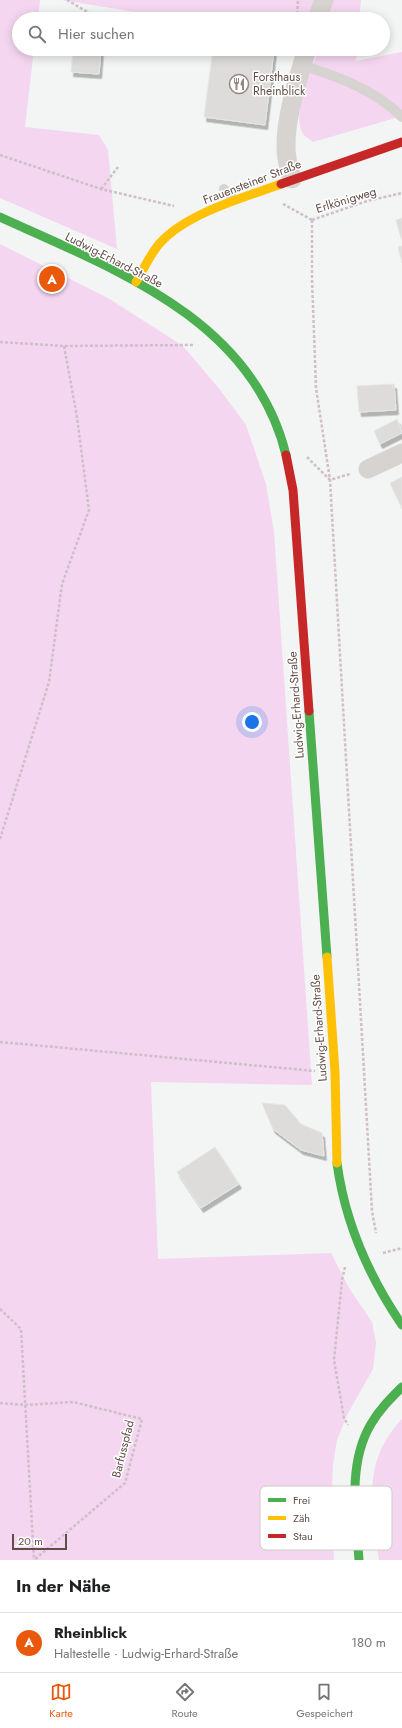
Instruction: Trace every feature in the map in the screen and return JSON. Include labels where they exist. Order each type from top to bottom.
[{"type":"main road","name":"Frauensteiner Straße","points":[[136,282],[159,244],[172,231],[191,219],[234,200],[402,142]]},
{"type":"main road","name":"Ludwig-Erhard-Straße","points":[[0,217],[136,282],[192,317],[224,345],[246,372],[268,408],[278,428],[286,455],[293,490],[335,1072],[337,1163],[347,1213],[364,1261],[389,1307],[402,1325]]},
{"type":"main road","points":[[354,1486],[360,1449],[367,1431],[393,1394],[402,1387]]},
{"type":"main road","points":[[358,1550],[359,1560]]},
{"type":"street","points":[[320,12],[324,0]]},
{"type":"street","points":[[292,179],[287,156],[287,137],[293,97],[304,57]]},
{"type":"street","points":[[368,468],[402,454]]},
{"type":"lane","points":[[304,57],[375,95],[402,117]]},
{"type":"lane","points":[[224,189],[234,200]]},
{"type":"path","points":[[66,0],[87,12]]},
{"type":"path","points":[[297,12],[298,0]]},
{"type":"path","points":[[0,155],[101,189],[179,207]]},
{"type":"path","points":[[101,189],[118,167]]},
{"type":"path","name":"Erlkönigweg","points":[[282,203],[312,220],[367,201],[402,193]]},
{"type":"path","points":[[312,220],[312,279],[316,388],[330,480],[371,1203],[377,1240]]},
{"type":"path","points":[[0,342],[64,346],[224,345]]},
{"type":"path","points":[[0,839],[49,682],[62,584],[89,510],[64,346]]},
{"type":"path","points":[[0,1042],[335,1072]]},
{"type":"path","points":[[346,1265],[342,1280],[334,1360],[344,1418],[360,1449]]},
{"type":"path","name":"Barfusspfad","points":[[0,1309],[21,1329],[34,1560]]},
{"type":"path","name":"Barfusspfad","points":[[0,1403],[25,1405],[73,1402],[142,1419],[125,1483],[34,1560]]},
{"type":"shaded area","points":[[0,0],[40,0],[39,12],[12,12],[12,56],[33,56],[25,127],[99,135],[108,150],[117,249],[0,198]]},
{"type":"shaded area","points":[[62,0],[361,0],[360,12],[135,12]]},
{"type":"shaded area","points":[[402,52],[402,116],[313,142],[303,134],[299,115],[307,79],[316,56],[356,56],[356,61],[382,56],[390,56],[390,54]]},
{"type":"shaded area","points":[[0,244],[108,298],[183,346],[221,391],[246,425],[266,484],[274,532],[312,1085],[151,1082],[158,1259],[331,1253],[349,1288],[372,1322],[376,1343],[373,1369],[347,1415],[337,1440],[333,1465],[332,1486],[260,1486],[260,1550],[333,1550],[334,1560],[0,1560]]},
{"type":"shaded area","points":[[402,1419],[402,1560],[379,1560],[378,1550],[392,1550],[392,1486],[372,1486],[380,1452],[389,1435]]},
{"type":"building","points":[[72,56],[100,56],[99,74],[71,72]]},
{"type":"building","name":"Forsthaus Rheinblick","points":[[212,56],[273,56],[265,125],[204,117]]},
{"type":"building","points":[[402,218],[402,238],[401,238],[396,220]]},
{"type":"building","points":[[402,246],[402,263],[398,247]]},
{"type":"building","points":[[394,384],[396,410],[359,412],[357,386]]},
{"type":"building","points":[[397,419],[402,433],[380,444],[374,431]]},
{"type":"building","points":[[402,477],[402,508],[390,483]]},
{"type":"building","points":[[262,1103],[285,1105],[301,1124],[322,1133],[324,1156],[301,1150],[273,1129]]},
{"type":"building","points":[[215,1147],[239,1184],[201,1208],[177,1172]]},
{"type":"traffic: fast","points":[[0,217],[88,257],[132,279],[173,304],[211,334],[243,368],[269,408],[286,455]]},
{"type":"traffic: fast","points":[[309,711],[327,957]]},
{"type":"traffic: fast","points":[[337,1163],[346,1207],[360,1248],[379,1287],[402,1325]]},
{"type":"traffic: fast","points":[[355,1486],[356,1473],[363,1440],[374,1419],[402,1387]]},
{"type":"traffic: fast","points":[[358,1550],[359,1560]]},
{"type":"traffic: slow","points":[[136,282],[156,247],[171,232],[185,223],[216,208],[281,184]]},
{"type":"traffic: slow","points":[[327,957],[335,1072],[337,1163]]},
{"type":"traffic: jam","points":[[281,184],[402,142]]},
{"type":"traffic: jam","points":[[286,455],[293,490],[309,711]]},
{"type":"place","name":"Forsthaus Rheinblick","points":[[239,84]]},
{"type":"place","name":"Rheinblick","points":[[52,279]]}]
